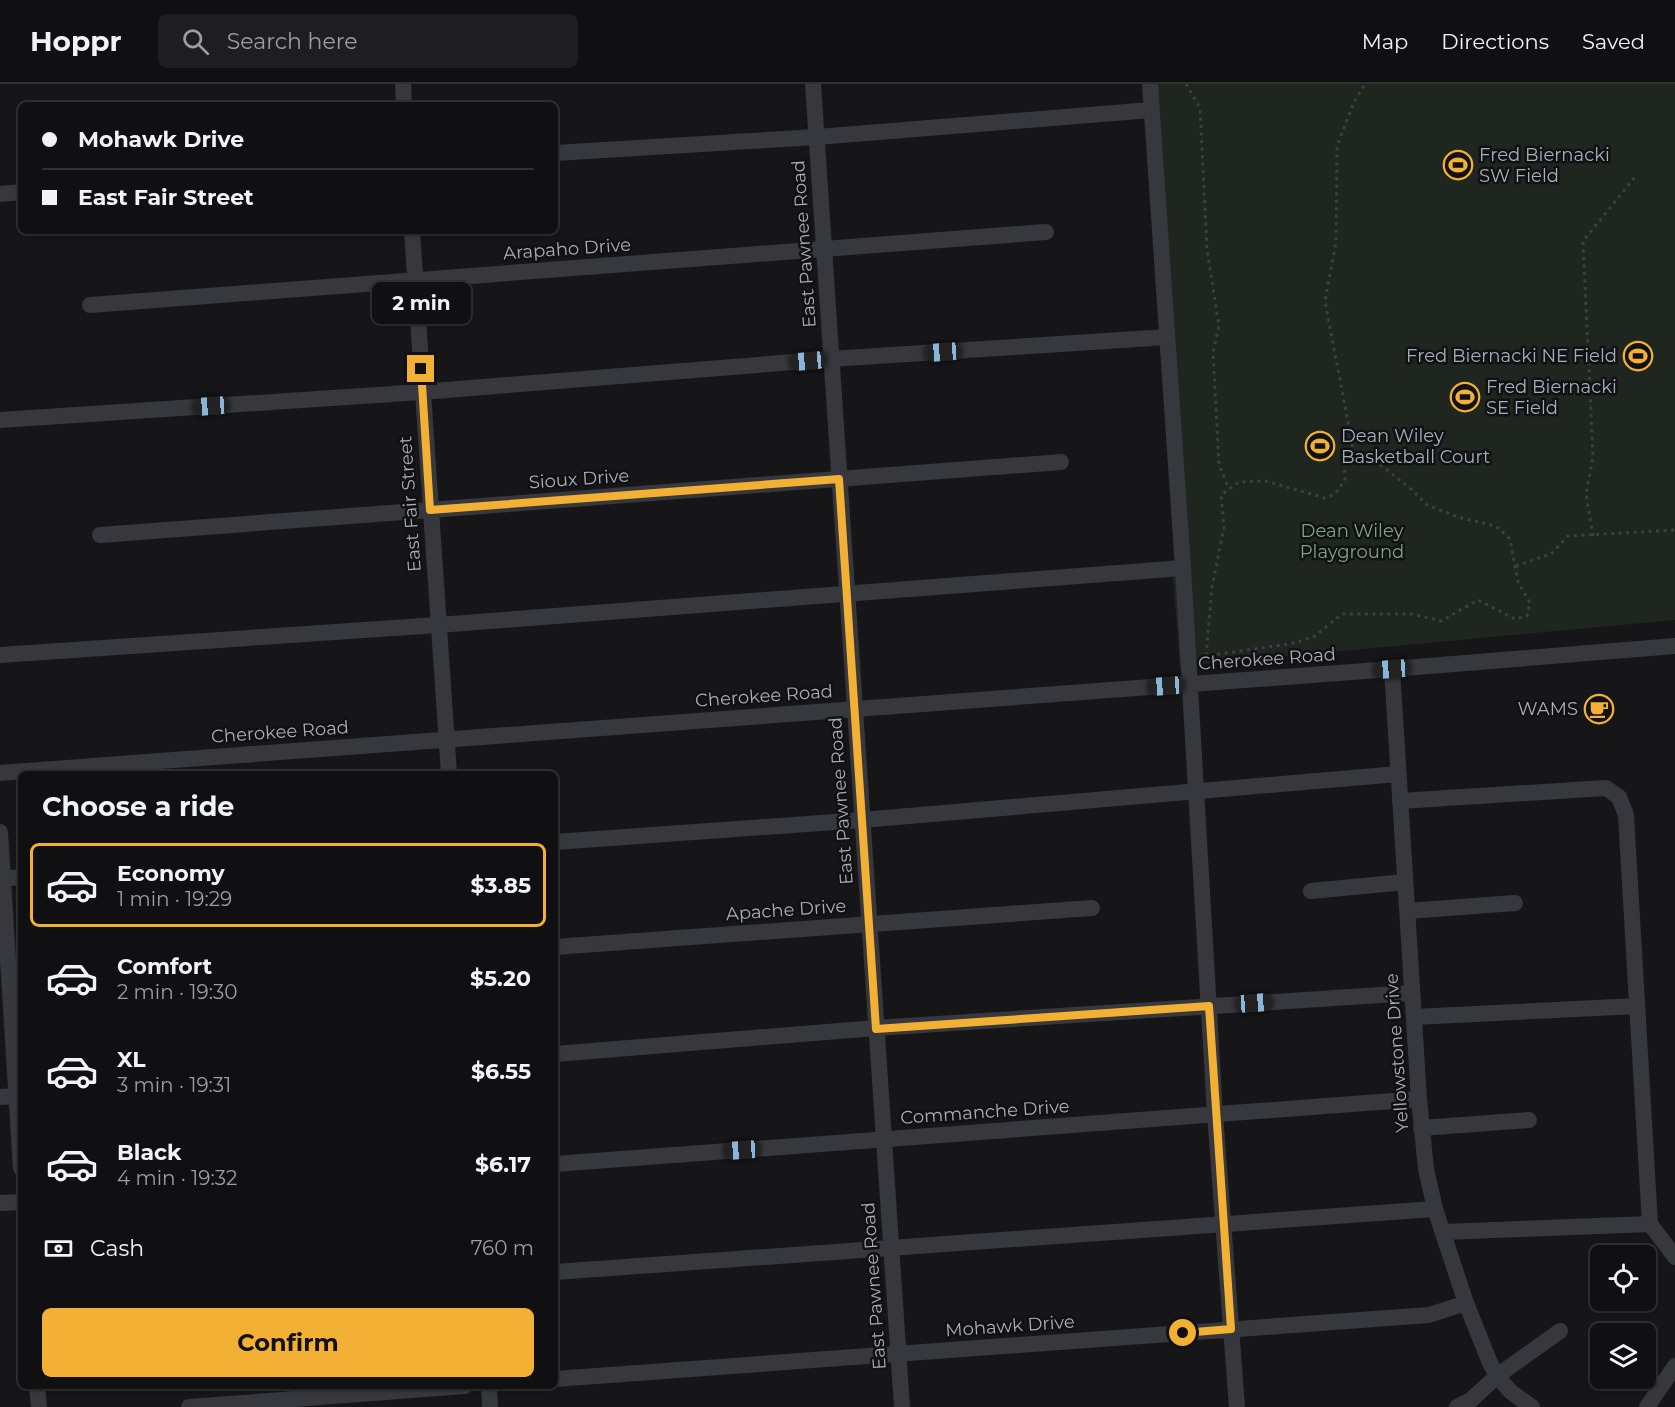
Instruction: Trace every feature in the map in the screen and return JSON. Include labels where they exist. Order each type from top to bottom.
[{"type":"street","points":[[403,84],[404,102]]},
{"type":"street","name":"East Pawnee Road","points":[[813,84],[902,1407]]},
{"type":"street","points":[[1149,84],[1183,568],[1215,1114],[1237,1407]]},
{"type":"street","points":[[558,153],[817,137],[1151,110]]},
{"type":"street","points":[[0,194],[18,192]]},
{"type":"street","name":"Arapaho Drive","points":[[90,305],[1046,232]]},
{"type":"street","name":"East Fair Street","points":[[412,234],[449,771]]},
{"type":"street","points":[[0,420],[422,392],[831,359],[1167,337]]},
{"type":"street","name":"Sioux Drive","points":[[100,535],[1061,462]]},
{"type":"street","points":[[0,655],[438,625],[1183,568]]},
{"type":"street","name":"Cherokee Road","points":[[26,771],[1675,646]]},
{"type":"street","name":"Yellowstone Drive","points":[[1392,669],[1419,1100],[1426,1169],[1443,1232],[1490,1363],[1497,1376],[1511,1392],[1532,1407]]},
{"type":"street","name":"Cherokee Road","points":[[0,773],[18,772]]},
{"type":"street","points":[[558,842],[862,820],[1398,774]]},
{"type":"street","points":[[1400,801],[1606,788],[1619,797],[1626,815],[1650,1224],[1675,1257]]},
{"type":"street","points":[[0,832],[12,1096],[18,1144]]},
{"type":"street","points":[[1,878],[18,877]]},
{"type":"street","points":[[1311,891],[1405,882]]},
{"type":"street","points":[[1408,911],[1515,903]]},
{"type":"street","name":"Apache Drive","points":[[558,946],[1092,908]]},
{"type":"street","points":[[558,1054],[876,1029],[1412,993]]},
{"type":"street","points":[[1414,1017],[1637,1006]]},
{"type":"street","name":"Commanche Drive","points":[[558,1164],[1419,1100]]},
{"type":"street","points":[[1421,1128],[1529,1120]]},
{"type":"street","points":[[0,1203],[18,1202]]},
{"type":"street","points":[[558,1272],[1436,1209]]},
{"type":"street","points":[[1443,1232],[1650,1224]]},
{"type":"street","name":"Mohawk Drive","points":[[558,1379],[1430,1315],[1467,1303]]},
{"type":"street","points":[[1457,1407],[1471,1400],[1497,1376],[1560,1331]]},
{"type":"street","points":[[1647,1407],[1675,1366]]},
{"type":"street","points":[[37,1389],[39,1407]]},
{"type":"street","points":[[189,1407],[426,1389]]},
{"type":"street","points":[[489,1389],[490,1407]]},
{"type":"path","points":[[1186,84],[1200,108],[1207,250],[1219,326],[1213,352],[1219,465],[1229,489]]},
{"type":"path","points":[[1354,454],[1325,301],[1336,242],[1337,146],[1354,102],[1365,84]]},
{"type":"path","points":[[1593,536],[1587,494],[1593,456],[1583,241],[1635,177]]},
{"type":"path","points":[[1190,684],[1206,656],[1212,587],[1224,527],[1221,495],[1239,482],[1265,482],[1325,498],[1335,494],[1345,480],[1344,464],[1352,454],[1373,459],[1411,489],[1426,505],[1461,518],[1496,526],[1510,539],[1518,582],[1530,603],[1527,616],[1515,619],[1478,600],[1441,621],[1412,614],[1342,614],[1315,636],[1295,643],[1206,656]]},
{"type":"path","points":[[1515,566],[1551,554],[1568,536],[1675,530]]},
{"type":"green space","name":"Dean Wiley Playground","points":[[1156,84],[1675,84],[1675,620],[1180,666],[1173,578],[1186,569]]},
{"type":"place","name":"Fred Biernacki SW Field","points":[[1458,165]]},
{"type":"place","name":"Fred Biernacki NE Field","points":[[1638,356]]},
{"type":"place","name":"Fred Biernacki SE Field","points":[[1465,397]]},
{"type":"place","name":"Dean Wiley Basketball Court","points":[[1320,446]]},
{"type":"place","name":"WAMS","points":[[1599,709]]},
{"type":"route","points":[[421,369],[430,510],[839,479],[876,1029],[1209,1006],[1231,1329],[1183,1333]]}]
